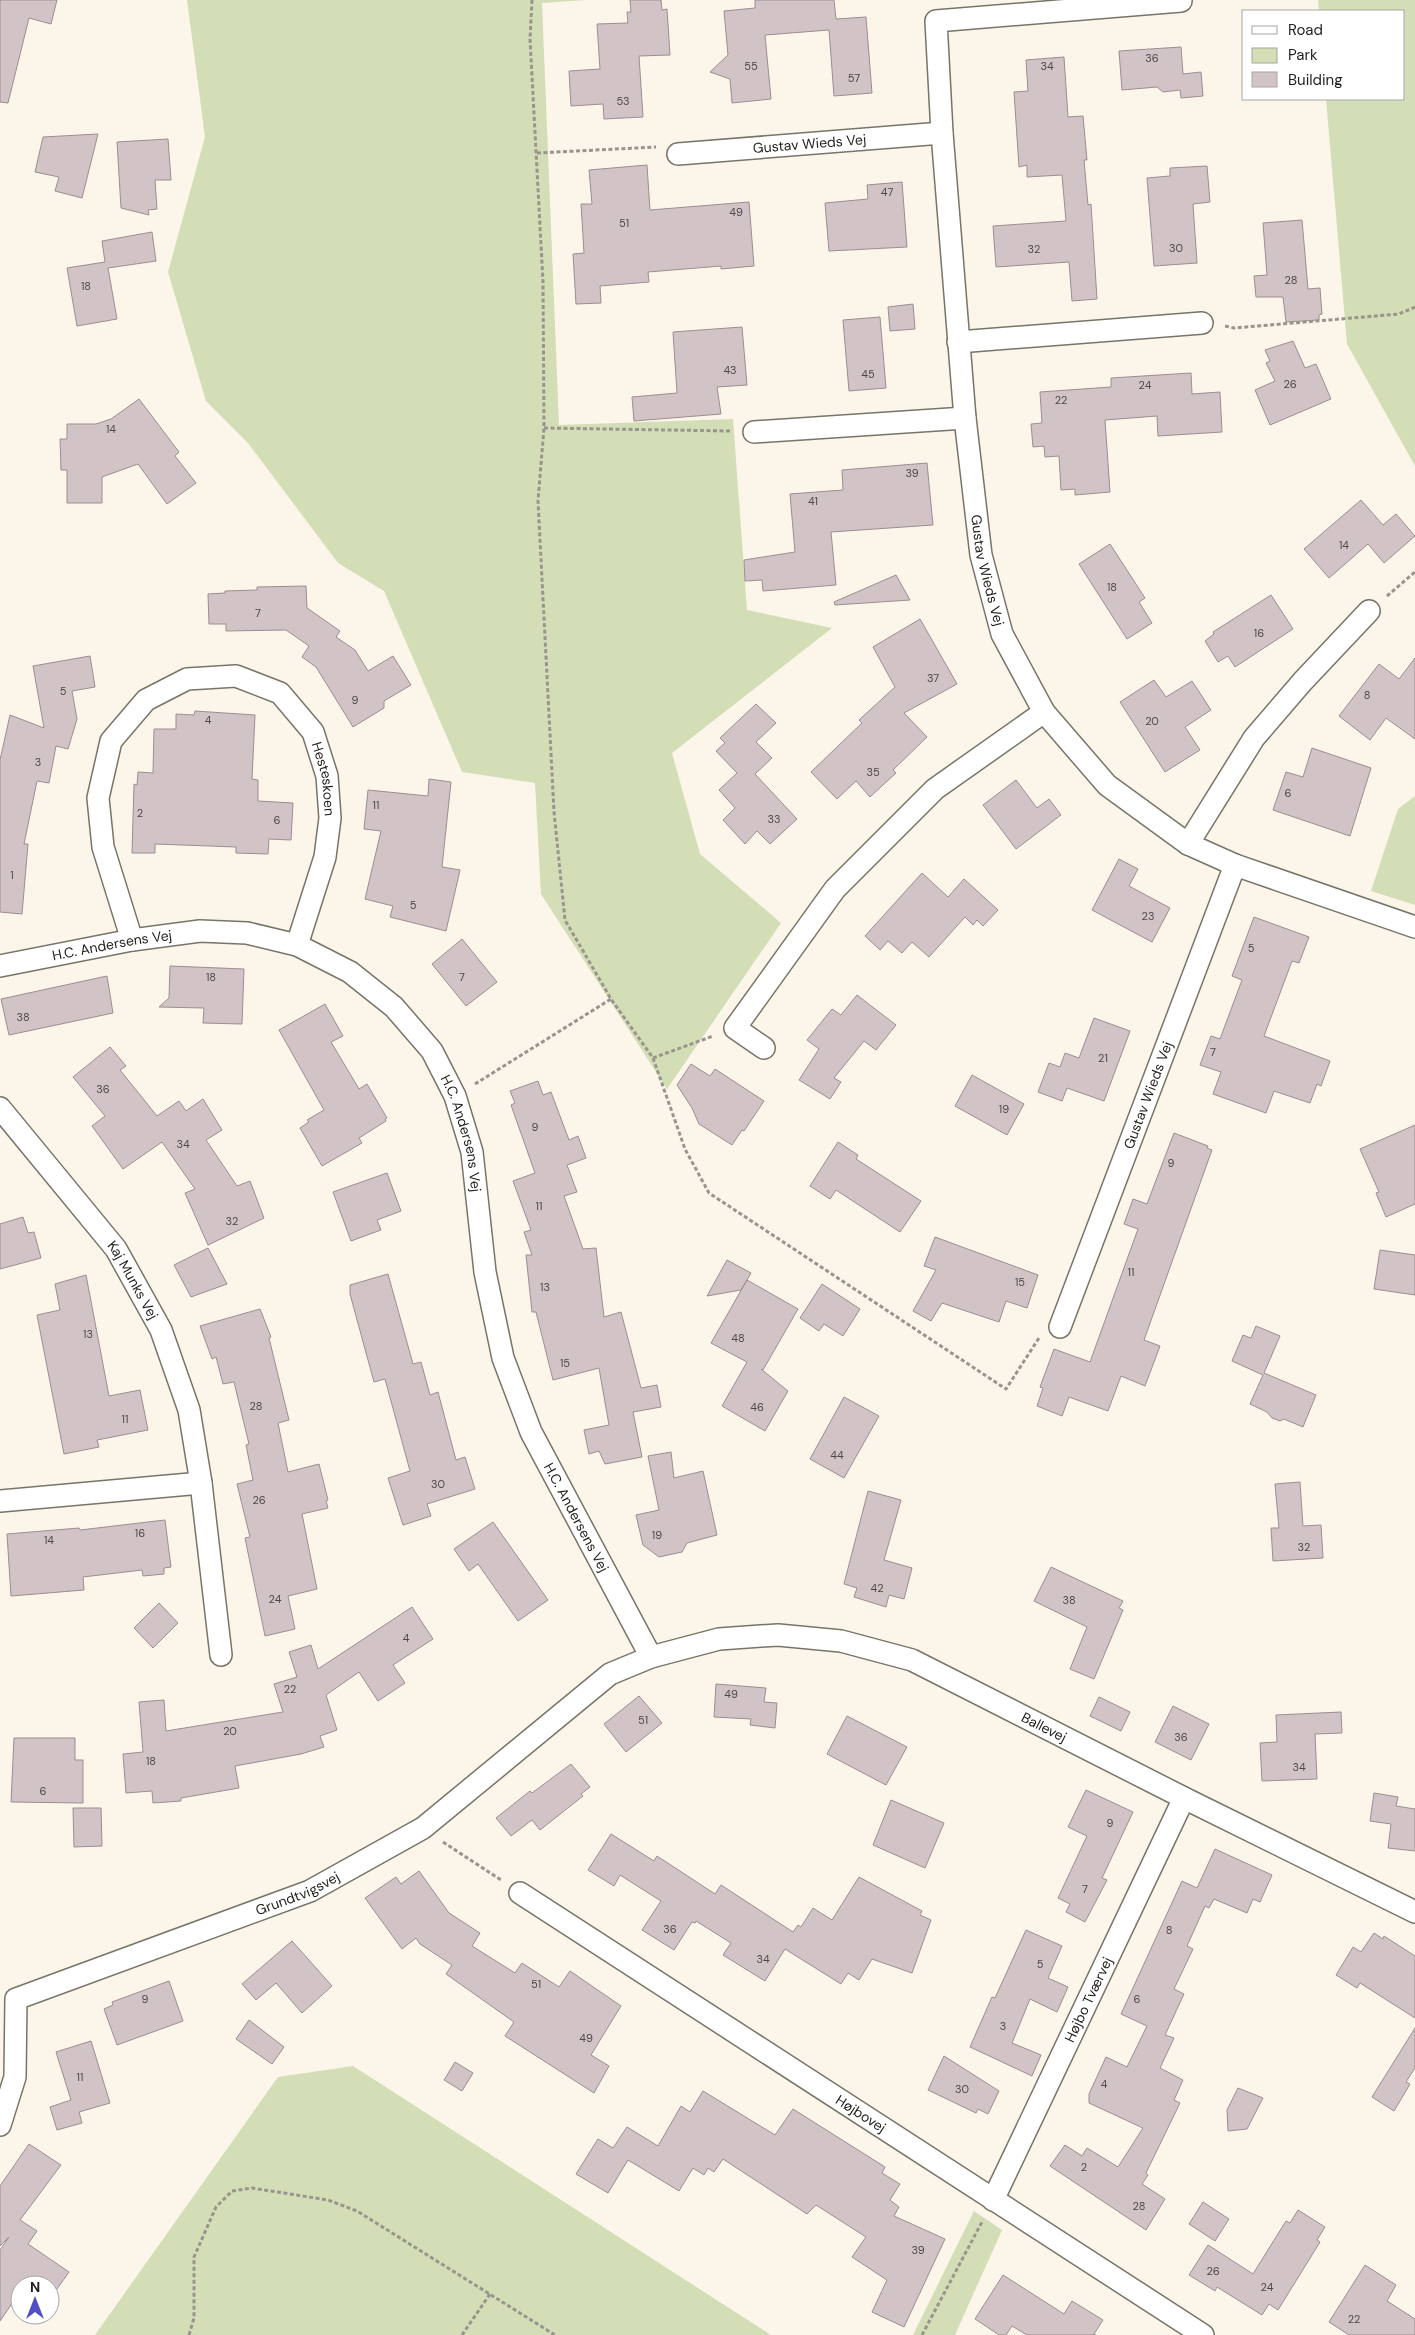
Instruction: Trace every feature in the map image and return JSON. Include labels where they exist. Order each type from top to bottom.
[{"type":"street","name":"Gustav Wieds Vej","points":[[1181,1],[936,21],[942,133],[958,342],[981,555],[1002,634],[1044,712],[1107,785],[1188,844],[1235,865],[1415,927]]},
{"type":"street","name":"Gustav Wieds Vej","points":[[678,154],[942,133]]},
{"type":"street","points":[[958,342],[1202,323]]},
{"type":"street","points":[[754,432],[965,418]]},
{"type":"street","points":[[1188,844],[1254,738],[1303,681],[1369,611]]},
{"type":"street","name":"Hesteskoen","points":[[132,940],[103,847],[98,798],[111,741],[146,700],[188,679],[236,676],[280,693],[313,732],[327,776],[330,818],[325,857],[296,945]]},
{"type":"street","points":[[764,1048],[735,1028],[835,889],[935,789],[1044,712]]},
{"type":"street","name":"Gustav Wieds Vej","points":[[1060,1327],[1235,865]]},
{"type":"street","name":"H.C. Andersens Vej","points":[[0,966],[132,940],[200,931],[247,933],[296,945],[350,972],[394,1007],[432,1051],[455,1096],[472,1152],[485,1272],[503,1358],[531,1432],[651,1657]]},
{"type":"street","name":"Kaj Munks Vej","points":[[0,1108],[116,1248],[162,1330],[189,1410],[201,1483],[220,1655]]},
{"type":"street","points":[[0,1501],[201,1483]]},
{"type":"street","name":"Ballevej","points":[[651,1657],[719,1639],[778,1635],[841,1641],[912,1660],[1184,1798],[1415,1912]]},
{"type":"street","name":"Grundtvigsvej","points":[[0,2125],[15,2077],[16,1999],[310,1891],[423,1828],[610,1674],[651,1657]]},
{"type":"street","name":"Højbo Tværvej","points":[[993,2200],[1184,1798]]},
{"type":"street","name":"Højbovej","points":[[520,1893],[1203,2335]]},
{"type":"path","points":[[532,0],[530,39],[543,282],[544,428],[538,501],[554,802],[565,920],[611,999],[653,1058],[686,1149],[709,1193],[1006,1389],[1045,1329],[1060,1327]]},
{"type":"path","points":[[536,153],[659,147],[678,154]]},
{"type":"path","points":[[1202,323],[1234,328],[1400,314],[1415,308]]},
{"type":"path","points":[[544,428],[754,432]]},
{"type":"path","points":[[1369,611],[1415,572]]},
{"type":"path","points":[[455,1096],[611,999]]},
{"type":"path","points":[[653,1058],[735,1028]]},
{"type":"path","points":[[423,1828],[520,1893]]},
{"type":"path","points":[[189,2335],[194,2318],[194,2257],[216,2207],[232,2191],[252,2188],[328,2200],[357,2211],[555,2335]]},
{"type":"path","points":[[922,2335],[993,2200]]},
{"type":"path","points":[[462,2335],[490,2294]]},
{"type":"green space","points":[[187,0],[586,0],[542,3],[559,425],[733,419],[747,610],[832,628],[672,753],[700,854],[781,923],[667,1089],[541,894],[535,783],[462,772],[384,591],[338,563],[248,443],[206,401],[168,272],[205,137]]},
{"type":"green space","points":[[1318,0],[1415,0],[1415,466],[1347,344],[1326,100],[1405,100],[1405,10],[1319,10]]},
{"type":"green space","points":[[1415,796],[1415,905],[1371,891],[1398,809]]},
{"type":"green space","points":[[353,2066],[771,2335],[95,2335],[278,2077]]},
{"type":"green space","points":[[974,2211],[1002,2230],[955,2335],[913,2335]]},
{"type":"building","points":[[0,0],[57,0],[51,24],[29,18],[8,103],[0,102]]},
{"type":"building","points":[[630,0],[661,0],[662,10],[667,9],[670,55],[639,56],[643,117],[604,119],[603,104],[571,106],[569,71],[600,69],[597,24],[628,23],[627,12],[631,12]]},
{"type":"building","points":[[755,0],[834,0],[836,19],[866,17],[872,93],[834,96],[829,30],[765,35],[771,99],[732,103],[730,79],[710,72],[728,55],[724,11],[755,8]]},
{"type":"building","points":[[1181,47],[1183,74],[1201,72],[1203,96],[1181,98],[1180,90],[1163,92],[1157,87],[1122,90],[1119,51]]},
{"type":"building","points":[[1064,57],[1068,117],[1083,116],[1087,160],[1084,160],[1088,205],[1091,204],[1097,299],[1072,301],[1069,262],[996,267],[993,226],[1066,221],[1062,175],[1027,177],[1027,165],[1019,167],[1014,92],[1028,91],[1026,60]]},
{"type":"building","points":[[98,134],[82,198],[55,191],[59,177],[35,172],[43,137]]},
{"type":"building","points":[[168,139],[171,180],[155,180],[157,209],[148,210],[149,215],[121,208],[117,142]]},
{"type":"building","points":[[647,165],[650,210],[749,202],[754,266],[721,269],[721,266],[648,272],[649,282],[600,286],[601,303],[576,304],[573,254],[584,253],[581,204],[592,204],[589,170]]},
{"type":"building","points":[[1207,166],[1210,202],[1193,204],[1197,263],[1154,266],[1147,178],[1170,176],[1170,168]]},
{"type":"building","points":[[902,182],[907,247],[829,251],[825,203],[868,199],[867,185]]},
{"type":"building","points":[[1302,220],[1308,289],[1320,288],[1322,314],[1319,315],[1319,320],[1286,322],[1283,297],[1256,297],[1254,276],[1267,275],[1263,223]]},
{"type":"building","points":[[152,232],[156,261],[108,268],[117,319],[77,326],[67,268],[105,262],[102,241]]},
{"type":"building","points":[[913,304],[915,329],[890,331],[888,307]]},
{"type":"building","points":[[880,317],[886,388],[849,391],[843,320]]},
{"type":"building","points":[[742,327],[747,385],[717,387],[721,414],[634,421],[632,397],[677,393],[673,332]]},
{"type":"building","points":[[1293,341],[1305,368],[1316,364],[1331,399],[1270,425],[1255,390],[1275,381],[1266,363],[1270,361],[1265,350]]},
{"type":"building","points":[[1191,373],[1192,394],[1220,392],[1222,432],[1158,436],[1157,416],[1105,420],[1110,492],[1075,495],[1075,489],[1061,490],[1059,456],[1045,457],[1044,446],[1033,447],[1031,424],[1042,423],[1040,392],[1111,387],[1111,378]]},
{"type":"building","points":[[139,399],[179,452],[175,456],[196,483],[167,504],[138,464],[102,477],[102,503],[67,503],[67,470],[61,470],[60,439],[67,439],[67,424],[96,424],[111,419]]},
{"type":"building","points":[[927,463],[933,525],[831,532],[836,585],[763,591],[762,580],[745,581],[744,560],[795,552],[790,494],[843,490],[842,470]]},
{"type":"building","points":[[1361,500],[1383,525],[1396,514],[1415,536],[1384,563],[1368,544],[1329,578],[1304,549]]},
{"type":"building","points":[[1110,544],[1145,598],[1139,602],[1152,623],[1127,639],[1079,564]]},
{"type":"building","points":[[896,575],[910,600],[835,605],[834,602]]},
{"type":"building","points":[[306,586],[307,608],[340,631],[336,637],[355,650],[368,671],[393,656],[411,685],[384,701],[384,708],[353,727],[316,667],[302,657],[309,646],[286,630],[226,631],[226,624],[209,624],[208,594],[225,593],[225,591],[257,590],[257,587]]},
{"type":"building","points":[[1271,595],[1293,629],[1235,667],[1228,656],[1218,662],[1205,641],[1214,634],[1213,632]]},
{"type":"building","points":[[920,619],[957,684],[904,713],[927,737],[893,770],[896,773],[870,797],[856,781],[837,799],[811,772],[862,723],[859,720],[895,687],[873,647]]},
{"type":"building","points":[[90,656],[95,687],[72,691],[77,719],[68,749],[56,746],[49,783],[37,781],[24,844],[28,844],[22,914],[0,912],[0,760],[10,715],[44,728],[33,666]]},
{"type":"building","points":[[1415,658],[1415,739],[1386,718],[1370,740],[1339,716],[1379,664],[1399,679]]},
{"type":"building","points":[[1154,680],[1166,697],[1192,681],[1211,710],[1185,727],[1200,750],[1165,772],[1120,702]]},
{"type":"building","points":[[756,704],[776,723],[756,742],[772,758],[755,774],[797,819],[770,844],[757,831],[745,844],[723,820],[735,808],[719,790],[737,773],[716,751],[725,743],[720,738]]},
{"type":"building","points":[[195,711],[255,715],[252,779],[258,780],[258,801],[293,803],[291,840],[269,839],[268,854],[236,853],[236,847],[155,844],[155,853],[132,853],[134,784],[137,785],[138,772],[153,773],[154,729],[176,729],[176,714],[194,715]]},
{"type":"building","points":[[1312,748],[1371,768],[1350,836],[1273,810],[1286,772],[1303,777]]},
{"type":"building","points":[[429,779],[451,782],[442,867],[460,870],[446,931],[390,917],[393,906],[365,899],[381,831],[364,829],[368,790],[428,796]]},
{"type":"building","points":[[1016,780],[1037,808],[1049,799],[1061,815],[1016,849],[983,805]]},
{"type":"building","points":[[1119,859],[1138,869],[1129,886],[1170,908],[1152,942],[1092,910]]},
{"type":"building","points":[[922,873],[948,897],[964,879],[998,910],[983,926],[977,920],[973,925],[965,917],[929,957],[912,942],[902,953],[888,941],[880,950],[865,936]]},
{"type":"building","points":[[1254,917],[1309,937],[1299,963],[1292,961],[1264,1036],[1330,1061],[1321,1086],[1317,1084],[1310,1103],[1274,1091],[1266,1113],[1213,1094],[1221,1072],[1200,1065],[1211,1036],[1220,1039],[1242,980],[1232,976]]},
{"type":"building","points":[[462,939],[497,982],[466,1006],[432,964]]},
{"type":"building","points":[[170,966],[244,969],[242,1024],[203,1023],[204,1008],[159,1007],[169,998]]},
{"type":"building","points":[[107,976],[113,1013],[9,1035],[1,999]]},
{"type":"building","points":[[857,995],[896,1025],[876,1050],[864,1041],[834,1078],[841,1082],[830,1099],[799,1080],[819,1049],[807,1040],[832,1009],[841,1015]]},
{"type":"building","points":[[325,1004],[343,1036],[331,1042],[359,1089],[367,1084],[387,1118],[385,1119],[386,1121],[359,1138],[362,1143],[322,1166],[300,1128],[309,1122],[307,1120],[324,1110],[279,1030]]},
{"type":"building","points":[[1094,1018],[1130,1031],[1104,1101],[1067,1088],[1062,1101],[1038,1092],[1049,1063],[1060,1067],[1065,1053],[1079,1058]]},
{"type":"building","points":[[110,1047],[126,1066],[120,1070],[157,1116],[179,1101],[186,1111],[203,1099],[222,1130],[206,1140],[237,1186],[250,1181],[264,1218],[208,1245],[185,1193],[195,1189],[162,1142],[123,1169],[92,1126],[105,1116],[73,1077]]},
{"type":"building","points":[[691,1064],[710,1076],[715,1069],[764,1101],[732,1145],[699,1124],[692,1108],[677,1085]]},
{"type":"building","points":[[972,1075],[1024,1104],[1007,1135],[955,1106]]},
{"type":"building","points":[[538,1081],[543,1095],[551,1092],[569,1140],[578,1136],[586,1158],[567,1165],[577,1192],[564,1196],[583,1249],[596,1248],[604,1317],[621,1312],[641,1388],[657,1385],[661,1407],[633,1412],[642,1457],[605,1464],[599,1451],[589,1454],[584,1430],[609,1425],[599,1368],[553,1380],[536,1312],[532,1312],[526,1255],[532,1255],[524,1232],[531,1230],[513,1181],[535,1173],[511,1105],[515,1103],[510,1091]]},
{"type":"building","points":[[1415,1125],[1415,1204],[1386,1217],[1376,1193],[1379,1192],[1360,1149]]},
{"type":"building","points":[[1174,1133],[1208,1146],[1207,1148],[1212,1150],[1144,1340],[1160,1346],[1145,1386],[1121,1376],[1108,1411],[1069,1397],[1062,1416],[1037,1406],[1043,1388],[1040,1387],[1054,1349],[1090,1362],[1138,1229],[1124,1224],[1133,1199],[1147,1204]]},
{"type":"building","points":[[838,1142],[858,1155],[856,1159],[921,1201],[900,1232],[836,1190],[830,1199],[810,1186]]},
{"type":"building","points":[[387,1173],[401,1211],[377,1220],[381,1230],[351,1241],[333,1192]]},
{"type":"building","points":[[23,1217],[28,1233],[34,1232],[41,1258],[0,1269],[0,1224]]},
{"type":"building","points":[[935,1237],[1038,1275],[1027,1308],[1006,1301],[999,1322],[942,1303],[931,1321],[913,1311],[936,1270],[924,1266]]},
{"type":"building","points":[[208,1248],[227,1284],[191,1297],[174,1265]]},
{"type":"building","points":[[1380,1250],[1415,1255],[1415,1295],[1374,1289]]},
{"type":"building","points":[[727,1260],[751,1273],[741,1290],[707,1296]]},
{"type":"building","points":[[388,1274],[413,1364],[421,1362],[430,1395],[438,1392],[456,1460],[465,1457],[475,1489],[427,1504],[431,1516],[403,1525],[388,1478],[410,1471],[385,1379],[374,1382],[350,1294],[350,1285]]},
{"type":"building","points":[[86,1275],[109,1396],[140,1390],[148,1430],[97,1440],[99,1447],[64,1454],[37,1315],[60,1310],[55,1284]]},
{"type":"building","points":[[747,1280],[798,1309],[763,1370],[761,1369],[788,1391],[765,1431],[722,1406],[747,1362],[711,1343]]},
{"type":"building","points":[[822,1284],[860,1309],[843,1336],[824,1324],[819,1331],[800,1318]]},
{"type":"building","points":[[260,1309],[271,1337],[269,1338],[289,1420],[278,1423],[288,1472],[319,1464],[328,1500],[326,1501],[328,1508],[302,1514],[317,1589],[288,1596],[295,1629],[265,1636],[245,1538],[250,1537],[237,1484],[253,1480],[246,1445],[249,1444],[234,1382],[223,1384],[216,1357],[212,1359],[200,1326]]},
{"type":"building","points":[[1256,1326],[1280,1336],[1264,1373],[1316,1395],[1303,1427],[1284,1419],[1280,1421],[1272,1418],[1267,1412],[1250,1404],[1263,1375],[1232,1361],[1243,1335],[1251,1338]]},
{"type":"building","points":[[844,1397],[879,1416],[844,1478],[810,1459]]},
{"type":"building","points":[[671,1452],[674,1478],[703,1471],[717,1535],[687,1543],[682,1552],[659,1557],[643,1545],[636,1515],[659,1510],[648,1456]]},
{"type":"building","points":[[1300,1482],[1303,1526],[1321,1525],[1323,1558],[1273,1561],[1271,1528],[1279,1528],[1275,1484]]},
{"type":"building","points":[[868,1491],[901,1500],[884,1560],[912,1568],[904,1599],[889,1595],[886,1607],[854,1597],[857,1588],[844,1584]]},
{"type":"building","points":[[165,1520],[171,1567],[164,1568],[164,1574],[143,1576],[142,1570],[83,1577],[84,1590],[11,1596],[7,1534],[79,1528],[80,1530]]},
{"type":"building","points":[[493,1522],[548,1600],[518,1621],[478,1564],[469,1571],[454,1549]]},
{"type":"building","points":[[1051,1567],[1123,1601],[1119,1608],[1123,1610],[1094,1679],[1070,1669],[1087,1627],[1034,1601]]},
{"type":"building","points":[[159,1603],[178,1623],[153,1648],[134,1628]]},
{"type":"building","points":[[412,1607],[433,1639],[393,1665],[405,1683],[378,1701],[359,1672],[326,1695],[337,1730],[320,1736],[324,1747],[301,1754],[235,1766],[239,1788],[181,1798],[181,1801],[153,1803],[152,1791],[126,1793],[123,1754],[143,1752],[139,1702],[164,1700],[166,1731],[283,1712],[274,1684],[297,1677],[289,1652],[311,1645],[318,1669]]},
{"type":"building","points":[[716,1684],[766,1688],[764,1702],[777,1703],[775,1728],[750,1725],[751,1719],[714,1717]]},
{"type":"building","points":[[639,1696],[662,1723],[626,1752],[604,1724]]},
{"type":"building","points":[[1099,1697],[1130,1712],[1121,1731],[1090,1716]]},
{"type":"building","points":[[1173,1706],[1209,1724],[1191,1760],[1155,1742]]},
{"type":"building","points":[[1341,1712],[1342,1733],[1315,1734],[1317,1779],[1262,1781],[1260,1743],[1277,1742],[1276,1715]]},
{"type":"building","points":[[847,1716],[907,1747],[886,1785],[827,1754]]},
{"type":"building","points":[[14,1738],[75,1738],[75,1760],[83,1760],[83,1803],[11,1802]]},
{"type":"building","points":[[571,1764],[590,1787],[581,1794],[583,1796],[540,1830],[532,1820],[511,1836],[496,1818],[530,1791],[532,1793]]},
{"type":"building","points":[[1086,1790],[1133,1812],[1102,1878],[1107,1880],[1085,1922],[1066,1912],[1070,1904],[1058,1898],[1087,1836],[1068,1827]]},
{"type":"building","points":[[1374,1793],[1398,1797],[1396,1806],[1415,1809],[1415,1851],[1388,1848],[1391,1824],[1370,1821]]},
{"type":"building","points":[[891,1800],[944,1823],[925,1868],[873,1845]]},
{"type":"building","points":[[73,1808],[101,1808],[102,1846],[74,1847]]},
{"type":"building","points":[[611,1834],[654,1861],[657,1856],[715,1894],[721,1885],[793,1932],[798,1925],[801,1927],[813,1908],[832,1920],[859,1877],[922,1911],[920,1915],[931,1920],[912,1973],[872,1959],[859,1980],[848,1973],[841,1984],[785,1949],[765,1981],[723,1955],[731,1943],[696,1921],[695,1923],[692,1922],[674,1950],[642,1930],[661,1901],[620,1875],[614,1886],[588,1870]]},
{"type":"building","points":[[1215,1849],[1272,1875],[1260,1902],[1253,1899],[1247,1913],[1214,1899],[1209,1908],[1205,1906],[1187,1946],[1193,1949],[1174,1989],[1184,1994],[1165,2035],[1174,2038],[1160,2068],[1183,2080],[1174,2100],[1180,2103],[1146,2173],[1148,2175],[1142,2184],[1165,2199],[1146,2230],[1050,2166],[1065,2145],[1082,2156],[1087,2148],[1118,2167],[1143,2128],[1089,2103],[1089,2094],[1106,2057],[1127,2067],[1147,2026],[1121,2014],[1182,1881],[1197,1888]]},
{"type":"building","points":[[419,1871],[449,1913],[480,1933],[472,1946],[515,1973],[522,1963],[559,1987],[570,1971],[621,2006],[591,2055],[609,2066],[594,2093],[505,2036],[514,2022],[446,1974],[452,1965],[420,1944],[416,1938],[402,1949],[365,1898],[396,1877],[401,1884]]},
{"type":"building","points":[[1026,1930],[1062,1946],[1048,1978],[1068,1987],[1057,2012],[1030,1999],[1012,2043],[1041,2055],[1032,2076],[970,2047],[992,1997],[995,1998]]},
{"type":"building","points":[[1374,1933],[1383,1939],[1384,1936],[1415,1956],[1415,2018],[1360,1983],[1357,1988],[1336,1975],[1353,1947],[1361,1952]]},
{"type":"building","points":[[292,1941],[332,1986],[302,2013],[276,1983],[256,2000],[242,1984]]},
{"type":"building","points":[[169,1981],[183,2021],[117,2045],[104,2009],[113,2005],[112,2002]]},
{"type":"building","points":[[249,2020],[284,2047],[272,2064],[236,2039]]},
{"type":"building","points":[[1415,2028],[1415,2068],[1406,2082],[1410,2084],[1394,2111],[1372,2097]]},
{"type":"building","points":[[91,2041],[110,2103],[79,2112],[82,2123],[57,2130],[50,2107],[71,2100],[56,2052]]},
{"type":"building","points":[[944,2056],[999,2091],[988,2114],[978,2109],[976,2113],[928,2090]]},
{"type":"building","points":[[455,2062],[473,2073],[462,2091],[444,2080]]},
{"type":"building","points":[[1238,2088],[1263,2098],[1247,2129],[1228,2131],[1227,2110]]},
{"type":"building","points":[[703,2091],[775,2135],[793,2109],[885,2167],[882,2173],[900,2184],[890,2200],[899,2207],[894,2216],[945,2239],[904,2327],[872,2312],[887,2280],[852,2257],[866,2237],[816,2205],[807,2214],[723,2159],[714,2172],[708,2168],[704,2175],[693,2168],[679,2191],[628,2160],[608,2193],[576,2174],[598,2139],[613,2148],[627,2127],[658,2146],[681,2106],[690,2112]]},
{"type":"building","points":[[29,2144],[61,2165],[20,2220],[37,2231],[28,2244],[69,2272],[60,2285],[60,2275],[10,2275],[10,2306],[0,2321],[0,2250],[9,2237],[0,2246],[0,2186]]},
{"type":"building","points":[[1203,2202],[1229,2219],[1215,2241],[1189,2224]]},
{"type":"building","points":[[1298,2210],[1325,2227],[1317,2240],[1320,2242],[1278,2310],[1269,2304],[1262,2315],[1217,2287],[1215,2291],[1189,2275],[1208,2245],[1253,2274],[1286,2221],[1290,2223]]},
{"type":"building","points":[[1365,2265],[1396,2285],[1387,2301],[1415,2319],[1415,2335],[1349,2335],[1329,2322]]},
{"type":"building","points":[[1003,2275],[1064,2314],[1072,2301],[1103,2320],[1094,2334],[1096,2335],[1027,2335],[1012,2326],[1006,2335],[999,2335],[975,2319]]}]
